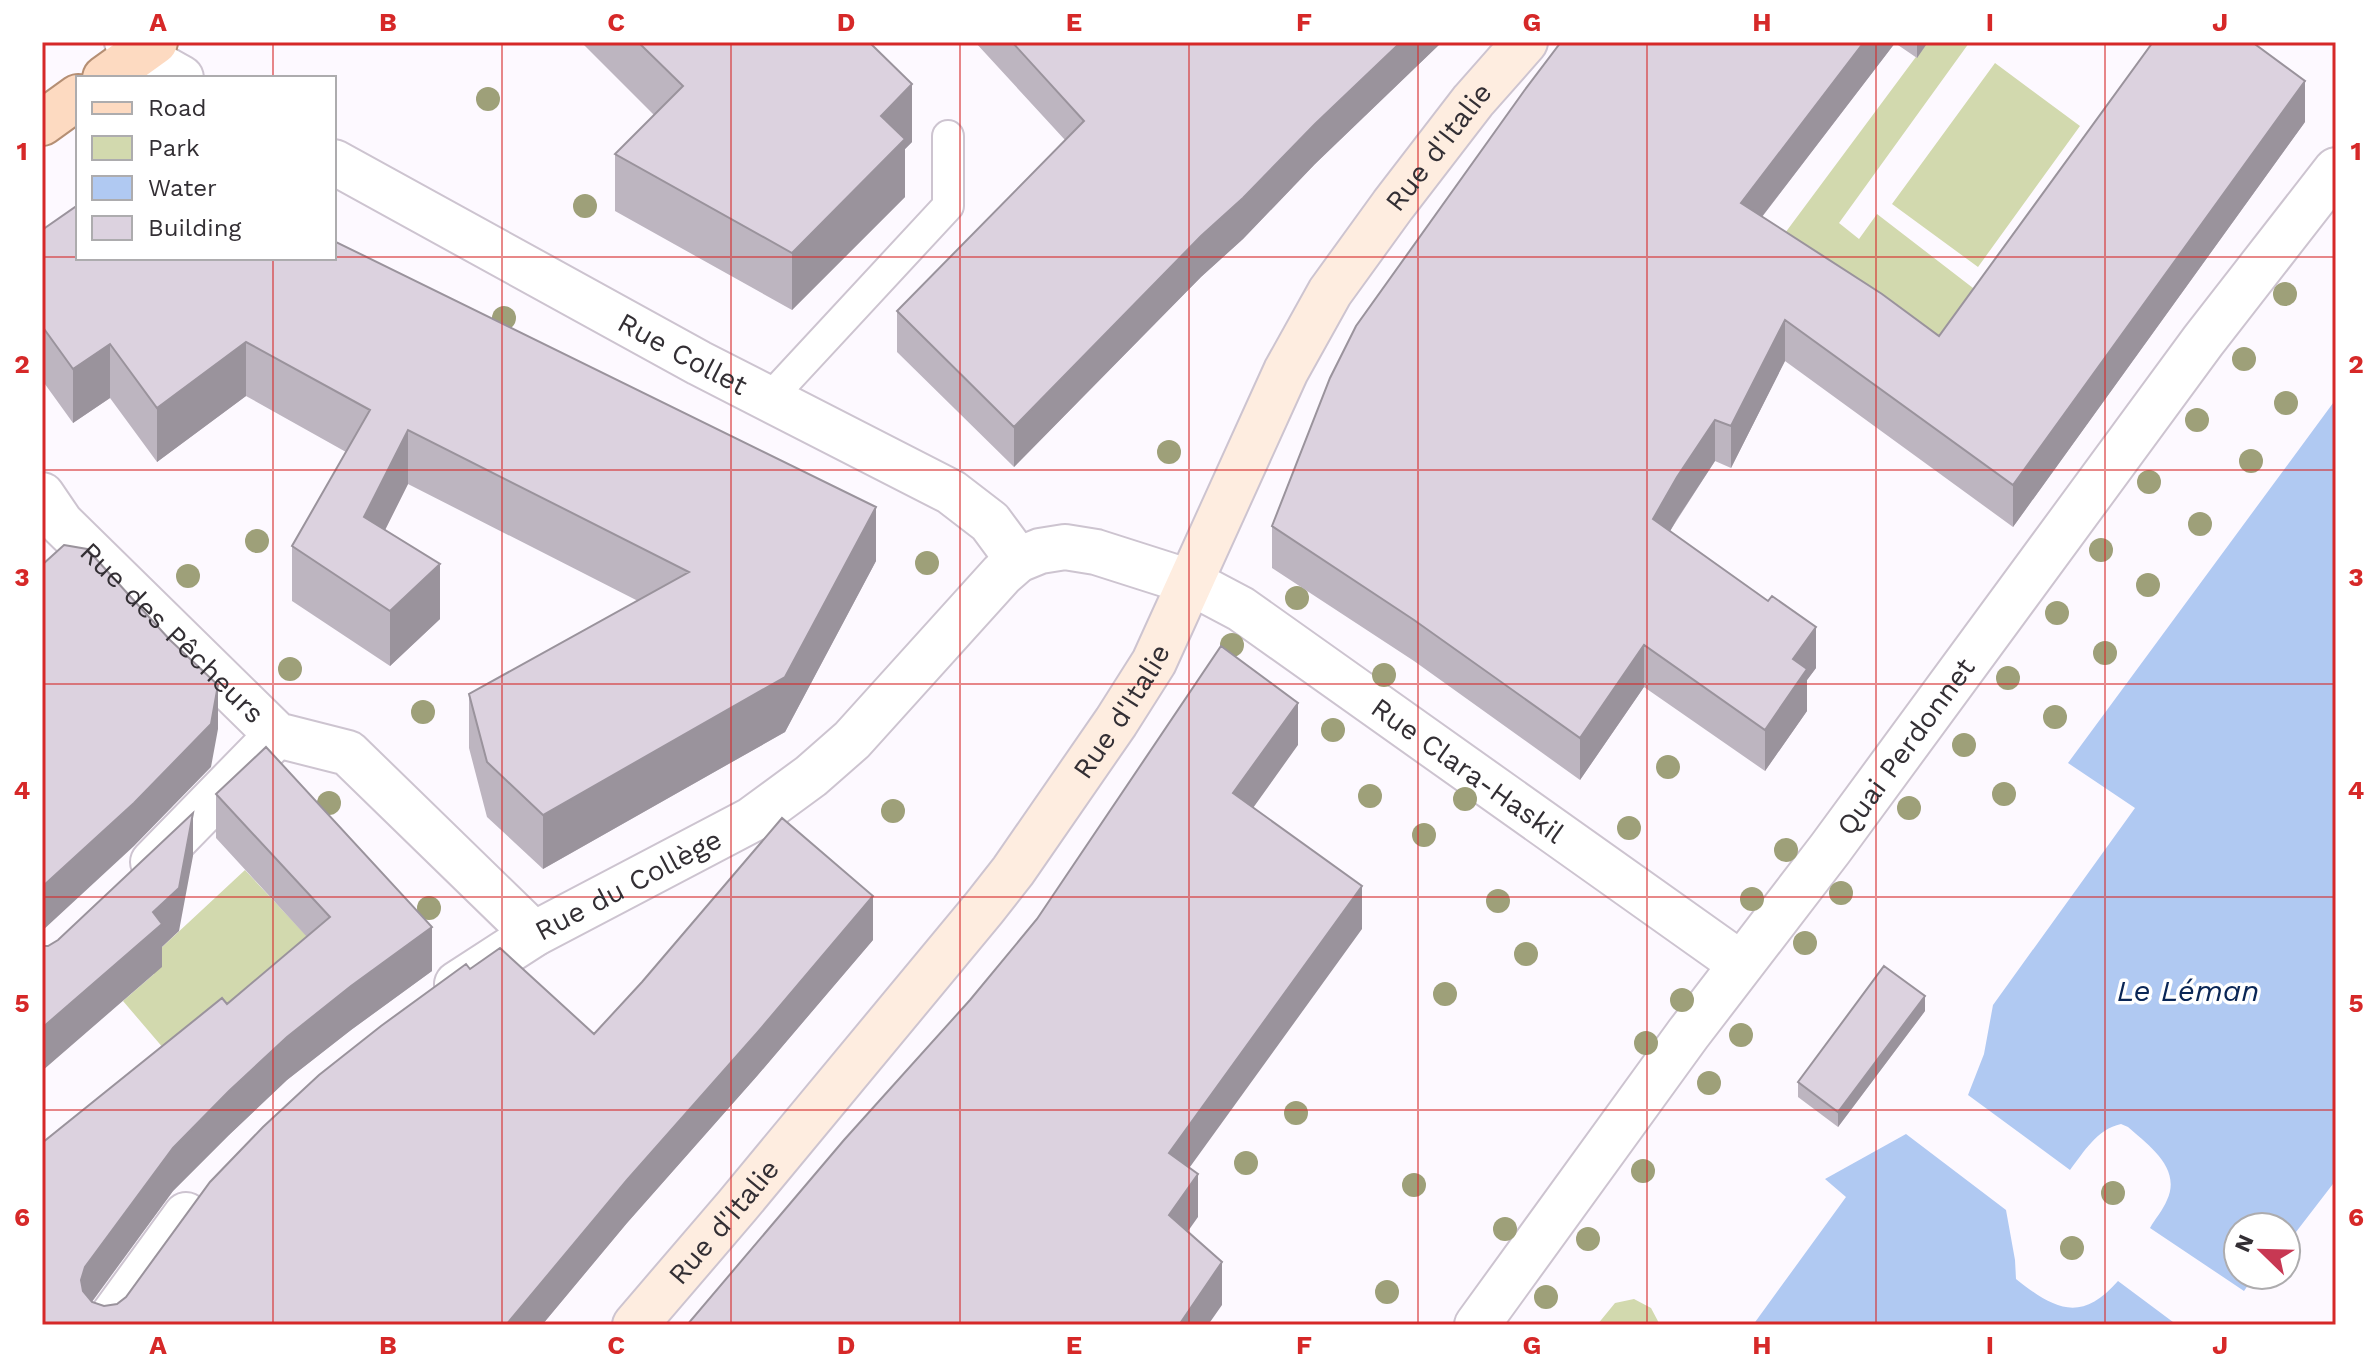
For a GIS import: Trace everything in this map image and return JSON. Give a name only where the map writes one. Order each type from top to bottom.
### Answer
[{"type":"main road","points":[[42,123],[76,98]]},
{"type":"street","name":"Rue d'Italie","points":[[635,1325],[1013,871],[1154,662],[1286,371],[1330,292],[1473,101],[1525,42]]},
{"type":"street","points":[[131,54],[177,76]]},
{"type":"street","name":"Rue Collet","points":[[336,163],[699,363],[951,492],[990,522],[1018,560]]},
{"type":"street","name":"Quai Perdonnet","points":[[1477,1325],[2203,341],[2336,170]]},
{"type":"street","name":"Rue des Pêcheurs","points":[[48,519],[277,735],[348,753],[534,934]]},
{"type":"street","name":"Rue du Collège","points":[[425,1007],[534,934],[751,820],[811,776],[852,740],[1018,560],[1040,551],[1065,547],[1096,552],[1190,582]]},
{"type":"street","name":"Rue Clara-Haskil","points":[[1190,582],[1241,609],[1741,964]]},
{"type":"street","points":[[129,885],[277,735]]},
{"type":"street","points":[[106,1325],[191,1209],[213,1186]]},
{"type":"lane","points":[[769,399],[948,206],[948,136]]},
{"type":"green space","points":[[1927,42],[1969,43],[1839,223],[1859,239],[1877,214],[1986,298],[1948,351],[1765,260]]},
{"type":"green space","points":[[1995,63],[2080,126],[1978,267],[1892,204]]},
{"type":"green space","points":[[245,870],[330,961],[176,1063],[123,1001],[154,974],[145,963]]},
{"type":"green space","points":[[1634,1299],[1651,1308],[1660,1325],[1597,1325],[1615,1303]]},
{"type":"water","name":"Le Léman","points":[[2336,399],[2336,1180],[2302,1224],[2302,1211],[2222,1211],[2222,1276],[2150,1228],[2167,1200],[2170,1178],[2161,1158],[2128,1127],[2121,1124],[2105,1131],[2070,1170],[1968,1095],[1984,1054],[1993,1005],[2135,808],[2068,763]]},
{"type":"water","points":[[1906,1134],[2006,1210],[2016,1279],[2030,1290],[2056,1304],[2080,1307],[2092,1303],[2118,1281],[2177,1325],[1753,1325],[1846,1197],[1825,1179]]},
{"type":"building","points":[[638,42],[869,42],[912,84],[881,116],[905,139],[792,253],[615,154],[683,86]]},
{"type":"building","points":[[1012,42],[1401,42],[1201,236],[1014,427],[897,311],[1084,121]]},
{"type":"building","points":[[1561,42],[1864,42],[1741,203],[1882,294],[1939,336],[2153,42],[2252,42],[2305,81],[2013,485],[1785,320],[1731,426],[1715,420],[1653,519],[1768,601],[1772,596],[1816,627],[1793,659],[1807,669],[1765,730],[1644,645],[1580,738],[1414,620],[1272,526],[1330,378],[1356,326]]},
{"type":"building","points":[[76,206],[76,260],[336,260],[336,242],[876,507],[785,677],[543,815],[487,762],[469,694],[689,572],[408,430],[364,517],[440,564],[390,611],[292,546],[370,410],[246,342],[157,408],[110,344],[73,369],[42,326],[42,230]]},
{"type":"building","points":[[64,545],[87,549],[170,640],[218,685],[211,724],[134,803],[42,887],[42,565]]},
{"type":"building","points":[[1221,646],[1298,703],[1233,793],[1362,886],[1169,1153],[1198,1174],[1169,1215],[1222,1262],[1179,1325],[687,1325],[1037,919]]},
{"type":"building","points":[[266,747],[432,927],[287,1037],[173,1148],[85,1267],[81,1280],[83,1291],[92,1302],[104,1306],[117,1304],[126,1297],[210,1182],[263,1127],[319,1075],[466,964],[470,969],[500,948],[594,1034],[782,818],[873,896],[506,1325],[42,1325],[42,1143],[222,998],[227,1004],[330,917],[216,794]]},
{"type":"building","points":[[193,813],[179,888],[153,912],[162,924],[42,1028],[42,946],[58,940]]},
{"type":"building","points":[[1884,966],[1925,996],[1838,1112],[1798,1082]]}]
